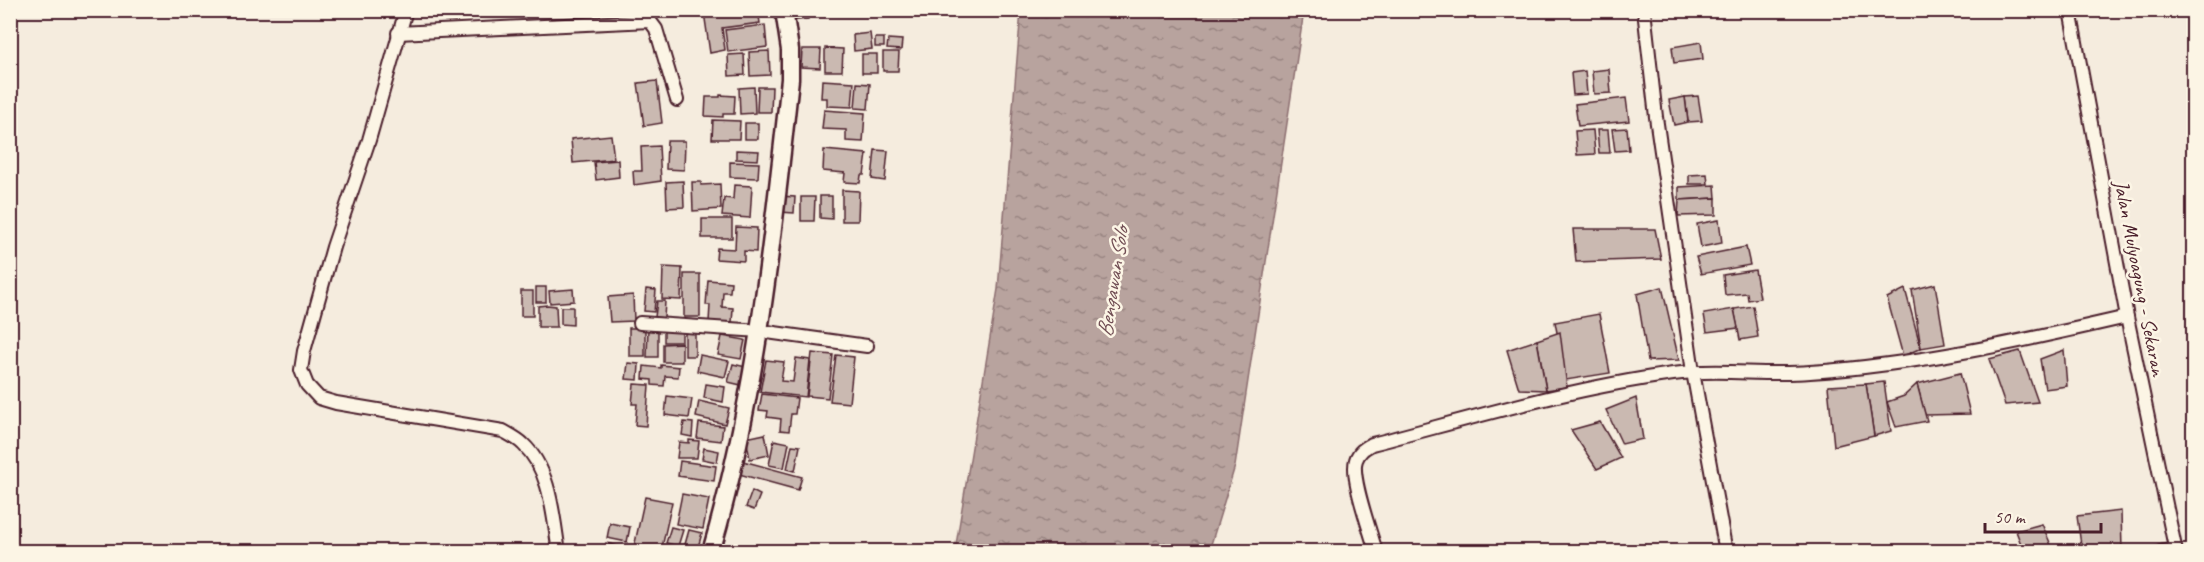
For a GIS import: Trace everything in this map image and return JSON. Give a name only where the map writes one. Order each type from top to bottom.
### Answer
[{"type":"street","points":[[406,10],[369,140],[348,199],[327,270],[304,351],[301,370],[307,385],[320,398],[336,403],[503,431],[522,443],[534,456],[544,479],[551,503],[559,552]]},
{"type":"street","points":[[711,552],[754,370],[760,331],[790,79],[790,50],[784,10]]},
{"type":"street","points":[[1644,10],[1656,117],[1693,372],[1726,552]]},
{"type":"street","name":"Jalan Mulyoagung - Sekaran","points":[[2070,10],[2127,317],[2175,550]]},
{"type":"street","points":[[398,33],[650,21],[656,29],[677,100]]},
{"type":"street","points":[[1376,552],[1356,480],[1355,461],[1362,450],[1372,444],[1588,389],[1648,377],[1693,372],[1807,373],[1869,367],[1973,350],[2127,317]]},
{"type":"street","points":[[640,323],[760,331],[867,346]]},
{"type":"street","points":[[2160,552],[2175,550]]},
{"type":"water","name":"Bengawan Solo","points":[[1021,11],[1304,11],[1235,466],[1209,551],[955,551],[998,289]]},
{"type":"building","points":[[758,10],[760,23],[722,28],[725,50],[710,53],[704,12]]},
{"type":"building","points":[[787,10],[807,10],[808,19],[788,21]]},
{"type":"building","points":[[812,10],[829,10],[829,12],[812,13]]},
{"type":"building","points":[[832,10],[847,10],[847,14],[832,14]]},
{"type":"building","points":[[765,25],[767,47],[728,52],[725,30]]},
{"type":"building","points":[[870,33],[872,49],[854,51],[853,35]]},
{"type":"building","points":[[875,38],[884,38],[884,47],[875,47]]},
{"type":"building","points":[[888,39],[902,40],[901,50],[887,49]]},
{"type":"building","points":[[1701,42],[1703,59],[1674,63],[1672,47]]},
{"type":"building","points":[[825,48],[843,49],[842,71],[825,71]]},
{"type":"building","points":[[802,49],[821,49],[820,68],[801,67]]},
{"type":"building","points":[[769,51],[770,75],[750,76],[749,52]]},
{"type":"building","points":[[883,52],[899,52],[898,71],[883,71]]},
{"type":"building","points":[[744,54],[745,75],[729,76],[728,55]]},
{"type":"building","points":[[862,54],[877,54],[877,73],[862,73]]},
{"type":"building","points":[[1609,69],[1611,93],[1594,94],[1592,71]]},
{"type":"building","points":[[1585,71],[1587,94],[1573,95],[1571,73]]},
{"type":"building","points":[[822,80],[854,82],[852,107],[827,106],[827,98],[821,98]]},
{"type":"building","points":[[657,81],[662,123],[644,126],[638,83]]},
{"type":"building","points":[[857,83],[870,84],[868,109],[855,108]]},
{"type":"building","points":[[754,87],[755,113],[740,114],[739,88]]},
{"type":"building","points":[[758,87],[772,87],[771,112],[757,112]]},
{"type":"building","points":[[720,95],[735,96],[734,114],[723,114],[723,117],[705,116],[706,97],[720,97]]},
{"type":"building","points":[[1698,96],[1702,121],[1688,122],[1685,97]]},
{"type":"building","points":[[1685,97],[1688,122],[1674,125],[1669,100]]},
{"type":"building","points":[[1626,98],[1629,121],[1578,126],[1575,104]]},
{"type":"building","points":[[824,110],[865,113],[863,142],[846,141],[846,130],[822,129]]},
{"type":"building","points":[[713,120],[740,121],[739,139],[712,139]]},
{"type":"building","points":[[745,123],[758,123],[758,139],[745,139]]},
{"type":"building","points":[[1627,128],[1629,150],[1615,151],[1612,129]]},
{"type":"building","points":[[1593,130],[1595,154],[1577,155],[1575,131]]},
{"type":"building","points":[[1597,130],[1608,130],[1610,153],[1599,153]]},
{"type":"building","points":[[611,135],[614,159],[573,163],[571,139]]},
{"type":"building","points":[[667,141],[685,141],[684,170],[666,169]]},
{"type":"building","points":[[659,146],[661,181],[634,185],[633,171],[642,171],[641,147]]},
{"type":"building","points":[[736,150],[759,151],[758,160],[736,159]]},
{"type":"building","points":[[824,150],[867,154],[864,175],[861,175],[860,183],[844,182],[845,173],[823,171]]},
{"type":"building","points":[[875,150],[888,151],[885,181],[872,179]]},
{"type":"building","points":[[618,160],[619,177],[596,180],[594,162]]},
{"type":"building","points":[[730,162],[759,163],[758,178],[730,177]]},
{"type":"building","points":[[1707,174],[1708,184],[1689,184],[1689,175]]},
{"type":"building","points":[[683,181],[684,207],[667,208],[666,182]]},
{"type":"building","points":[[692,182],[701,182],[701,185],[720,184],[721,209],[693,211]]},
{"type":"building","points":[[734,185],[752,186],[750,218],[722,216],[724,198],[733,199]]},
{"type":"building","points":[[1715,185],[1716,198],[1679,200],[1679,187]]},
{"type":"building","points":[[842,190],[859,191],[858,221],[842,221]]},
{"type":"building","points":[[780,196],[795,197],[794,213],[780,212]]},
{"type":"building","points":[[820,196],[832,196],[832,219],[820,218]]},
{"type":"building","points":[[801,197],[815,197],[814,221],[801,221]]},
{"type":"building","points":[[1716,198],[1716,215],[1678,216],[1679,200]]},
{"type":"building","points":[[702,219],[732,219],[732,238],[702,238]]},
{"type":"building","points":[[1719,220],[1722,243],[1701,247],[1697,224]]},
{"type":"building","points":[[736,227],[757,228],[756,252],[744,251],[744,261],[716,259],[717,248],[735,249]]},
{"type":"building","points":[[1573,229],[1655,229],[1661,259],[1576,262]]},
{"type":"building","points":[[1746,247],[1750,265],[1701,274],[1696,257]]},
{"type":"building","points":[[663,267],[682,268],[681,300],[662,299]]},
{"type":"building","points":[[1755,270],[1760,298],[1748,300],[1747,293],[1725,295],[1723,275]]},
{"type":"building","points":[[684,274],[700,274],[700,317],[684,317]]},
{"type":"building","points":[[708,280],[731,282],[730,292],[723,292],[722,307],[733,308],[732,323],[709,322],[710,305],[706,305]]},
{"type":"building","points":[[1935,284],[1945,344],[1921,348],[1912,290]]},
{"type":"building","points":[[536,287],[546,287],[546,302],[536,302]]},
{"type":"building","points":[[1662,287],[1679,360],[1648,361],[1637,294]]},
{"type":"building","points":[[573,289],[574,301],[550,303],[549,291]]},
{"type":"building","points":[[646,289],[656,290],[654,312],[644,311]]},
{"type":"building","points":[[1905,289],[1921,348],[1903,356],[1887,298]]},
{"type":"building","points":[[521,291],[533,291],[533,316],[521,316]]},
{"type":"building","points":[[633,295],[634,321],[610,322],[608,297]]},
{"type":"building","points":[[657,301],[665,301],[664,318],[655,317]]},
{"type":"building","points":[[538,306],[556,306],[557,327],[538,327]]},
{"type":"building","points":[[1753,306],[1758,337],[1740,340],[1734,309]]},
{"type":"building","points":[[561,307],[573,307],[573,325],[561,324]]},
{"type":"building","points":[[1734,309],[1738,328],[1707,332],[1704,314]]},
{"type":"building","points":[[1599,314],[1610,373],[1566,380],[1555,322]]},
{"type":"building","points":[[648,327],[658,327],[658,357],[647,357]]},
{"type":"building","points":[[629,328],[645,328],[645,356],[629,356]]},
{"type":"building","points":[[664,329],[682,329],[682,342],[664,342]]},
{"type":"building","points":[[685,329],[695,329],[695,356],[685,356]]},
{"type":"building","points":[[1560,332],[1567,387],[1546,390],[1537,340]]},
{"type":"building","points":[[722,336],[745,340],[741,359],[718,355]]},
{"type":"building","points":[[1537,340],[1546,390],[1519,389],[1507,350]]},
{"type":"building","points":[[682,343],[682,362],[663,362],[663,344]]},
{"type":"building","points":[[2064,350],[2067,386],[2045,389],[2040,359]]},
{"type":"building","points":[[2020,351],[2038,402],[2005,405],[1989,359]]},
{"type":"building","points":[[812,353],[833,355],[828,398],[807,396]]},
{"type":"building","points":[[700,355],[729,361],[725,377],[697,371]]},
{"type":"building","points":[[836,355],[854,357],[849,403],[830,401]]},
{"type":"building","points":[[796,358],[810,360],[806,397],[760,392],[766,360],[784,362],[781,381],[793,382]]},
{"type":"building","points":[[628,363],[639,364],[638,380],[626,379]]},
{"type":"building","points":[[733,364],[746,367],[741,385],[728,382]]},
{"type":"building","points":[[661,365],[679,367],[678,377],[665,376],[664,386],[652,385],[652,380],[643,379],[644,366],[661,368]]},
{"type":"building","points":[[1960,373],[1970,414],[1925,415],[1917,384]]},
{"type":"building","points":[[1884,382],[1891,431],[1874,436],[1866,384]]},
{"type":"building","points":[[634,384],[649,385],[646,426],[635,425],[637,404],[632,404]]},
{"type":"building","points":[[706,384],[725,387],[723,402],[704,398]]},
{"type":"building","points":[[1866,384],[1874,436],[1834,446],[1828,386]]},
{"type":"building","points":[[1917,384],[1927,421],[1896,427],[1887,402],[1904,396]]},
{"type":"building","points":[[762,394],[797,398],[795,414],[791,414],[789,431],[780,430],[781,419],[767,417],[768,411],[759,410]]},
{"type":"building","points":[[667,396],[692,399],[689,418],[665,415]]},
{"type":"building","points":[[1636,398],[1643,439],[1622,444],[1606,410]]},
{"type":"building","points":[[699,401],[729,408],[725,424],[696,417]]},
{"type":"building","points":[[684,422],[693,423],[692,437],[682,435]]},
{"type":"building","points":[[1600,422],[1621,458],[1597,469],[1571,430]]},
{"type":"building","points":[[699,423],[723,426],[721,441],[697,438]]},
{"type":"building","points":[[765,434],[769,455],[750,459],[746,438]]},
{"type":"building","points":[[689,440],[699,441],[697,458],[677,458],[679,442],[689,443]]},
{"type":"building","points":[[774,440],[789,443],[784,468],[769,465]]},
{"type":"building","points":[[792,445],[800,446],[795,471],[787,469]]},
{"type":"building","points":[[704,448],[719,451],[717,462],[702,459]]},
{"type":"building","points":[[680,461],[716,466],[714,481],[678,476]]},
{"type":"building","points":[[743,461],[802,477],[798,490],[739,474]]},
{"type":"building","points":[[752,491],[760,495],[754,510],[746,507]]},
{"type":"building","points":[[682,494],[709,499],[703,529],[676,524]]},
{"type":"building","points":[[645,497],[672,502],[661,552],[633,552]]},
{"type":"building","points":[[2121,511],[2122,551],[2082,552],[2077,516]]},
{"type":"building","points":[[610,523],[630,527],[627,542],[607,538]]},
{"type":"building","points":[[2042,524],[2054,552],[2024,552],[2016,531]]},
{"type":"building","points":[[671,527],[683,530],[678,546],[666,543]]},
{"type":"building","points":[[689,530],[702,533],[697,551],[684,548]]},
{"type":"building","points":[[606,543],[626,548],[625,552],[604,552]]},
{"type":"building","points":[[666,548],[685,552],[665,552]]}]
